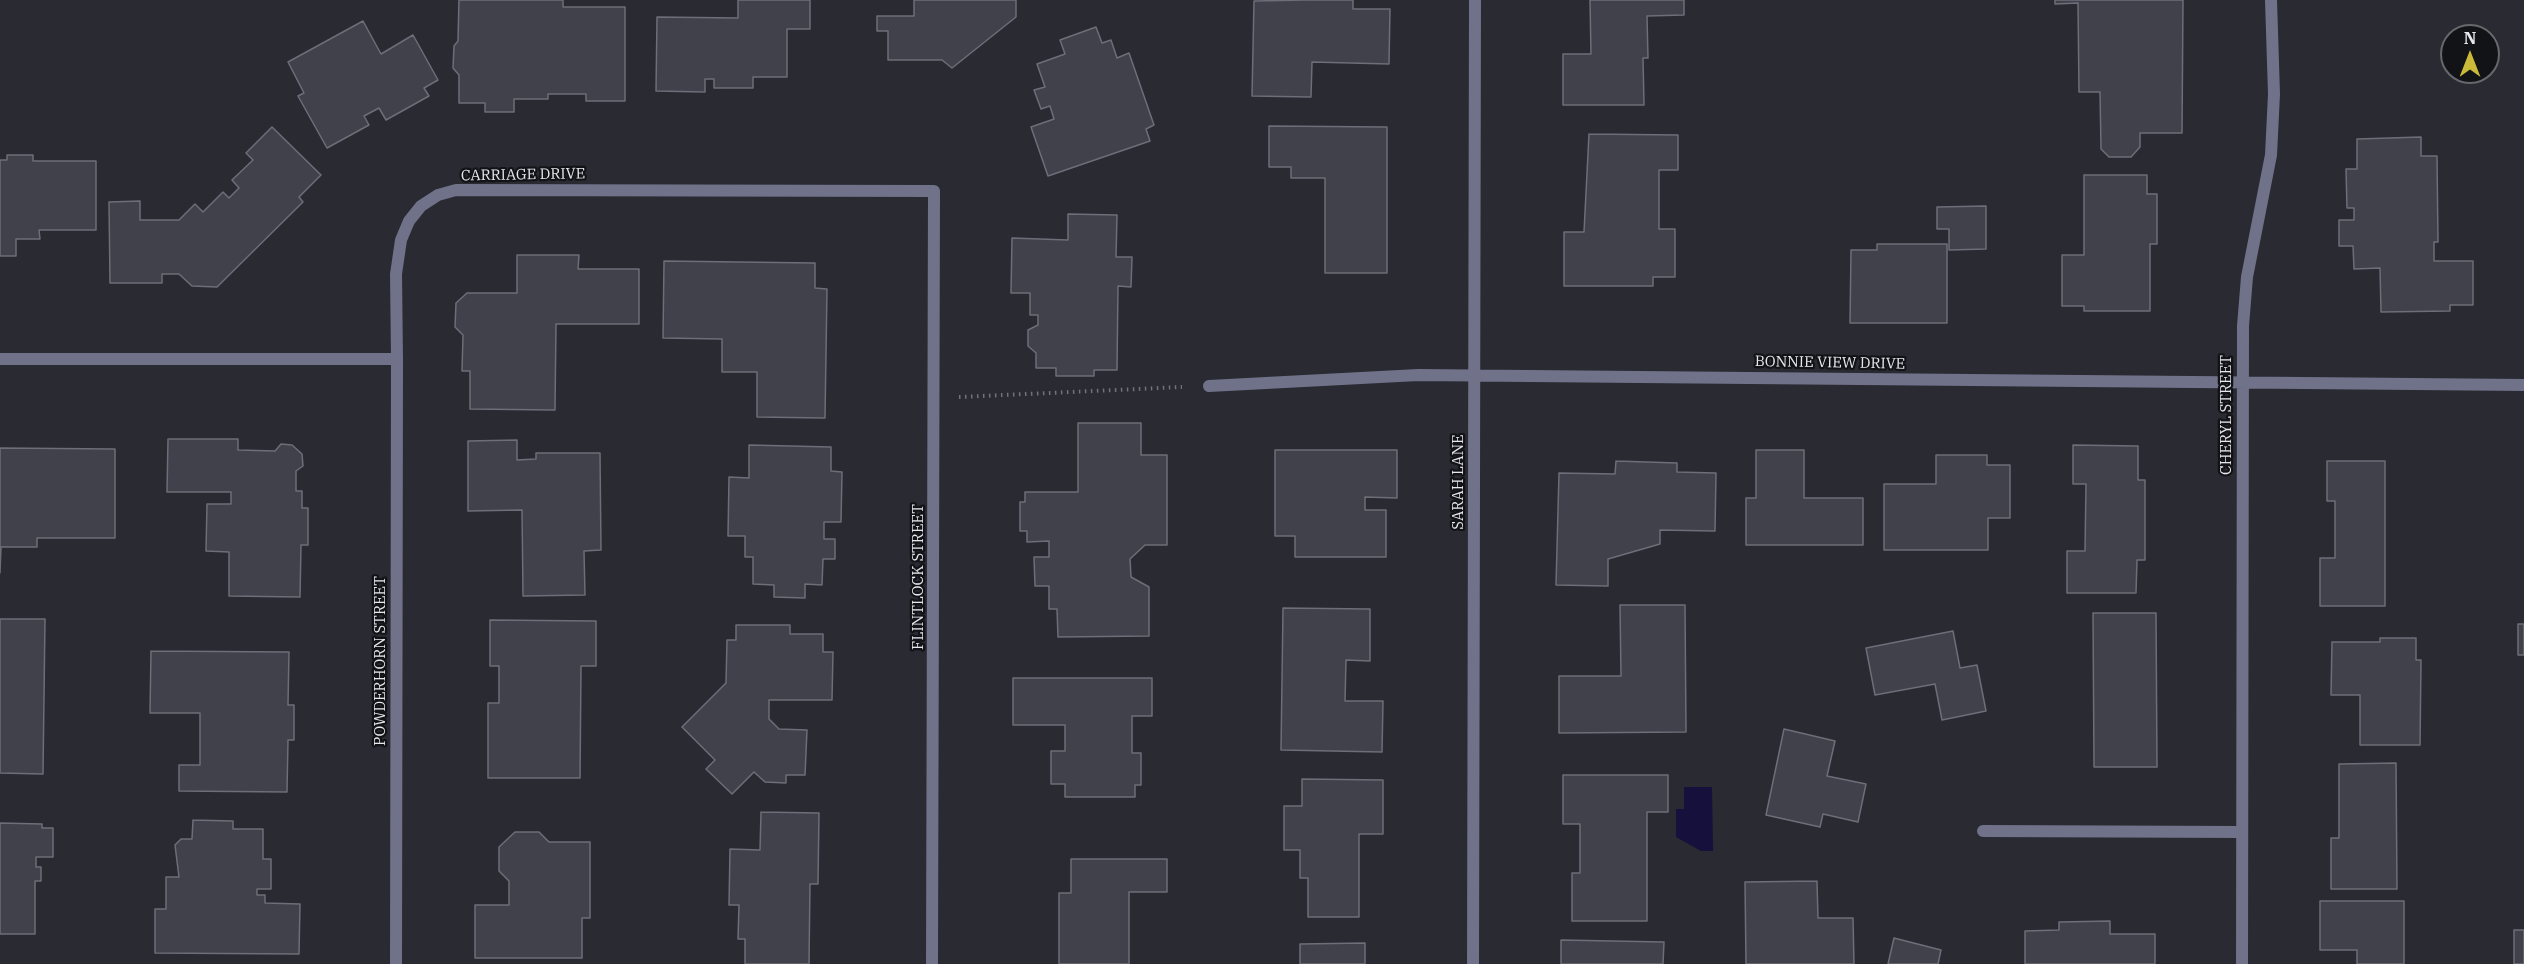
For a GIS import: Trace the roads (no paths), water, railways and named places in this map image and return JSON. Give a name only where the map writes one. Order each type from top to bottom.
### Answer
[{"type":"street","name":"SARAH LANE","points":[[1473,964],[1475,0]]},
{"type":"street","name":"CHERYL STREET","points":[[2242,964],[2241,382],[2247,277],[2265,194],[2273,124],[2271,0]]},
{"type":"street","name":"CARRIAGE DRIVE","points":[[397,359],[396,274],[401,240],[409,221],[421,206],[438,195],[472,188],[934,191]]},
{"type":"street","name":"FLINTLOCK STREET","points":[[933,964],[934,191]]},
{"type":"street","points":[[0,359],[397,359]]},
{"type":"street","name":"POWDERHORN STREET","points":[[396,964],[397,359]]},
{"type":"street","name":"BONNIE VIEW DRIVE","points":[[1209,386],[1418,375],[2524,385]]},
{"type":"street","points":[[1983,831],[2242,832]]}]
